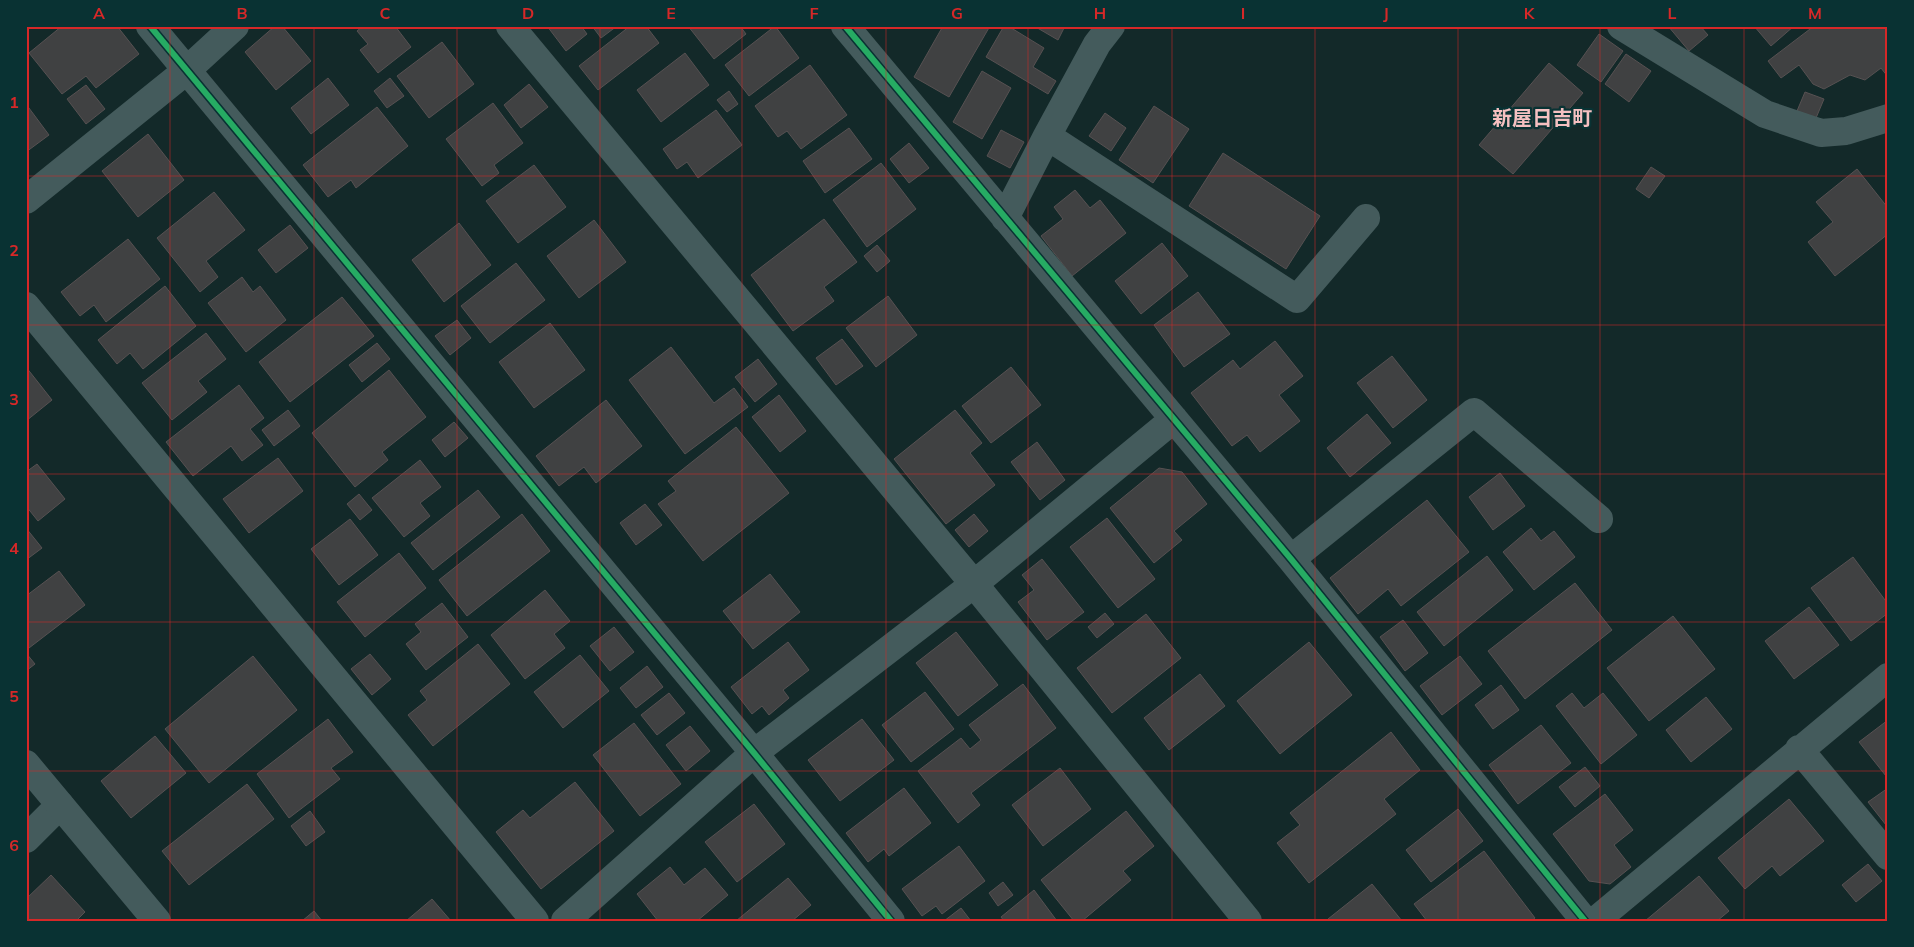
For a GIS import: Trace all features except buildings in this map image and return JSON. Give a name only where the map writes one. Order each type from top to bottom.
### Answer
[{"type":"street","points":[[150,26],[754,753],[891,921]]},
{"type":"street","points":[[26,200],[186,71],[235,26]]},
{"type":"street","points":[[510,26],[974,584],[1248,921]]},
{"type":"street","points":[[845,26],[1291,559],[1585,921]]},
{"type":"street","points":[[1005,218],[1097,44],[1111,26]]},
{"type":"street","points":[[1621,26],[1765,114],[1820,133],[1846,130],[1888,118]]},
{"type":"street","points":[[1047,136],[1297,299],[1366,218]]},
{"type":"street","points":[[26,306],[535,921]]},
{"type":"street","points":[[1291,559],[1474,412],[1599,519]]},
{"type":"street","points":[[565,921],[754,753],[974,584],[1174,419]]},
{"type":"street","points":[[1595,921],[1799,749],[1888,677]]},
{"type":"street","points":[[1799,749],[1888,856]]},
{"type":"street","points":[[26,764],[157,921]]},
{"type":"street","points":[[26,839],[60,805]]},
{"type":"cycle path","points":[[150,26],[754,753],[891,921]]},
{"type":"cycle path","points":[[845,26],[1291,559],[1585,921]]},
{"type":"district","name":"新屋日吉町","points":[[1542,117]]}]
